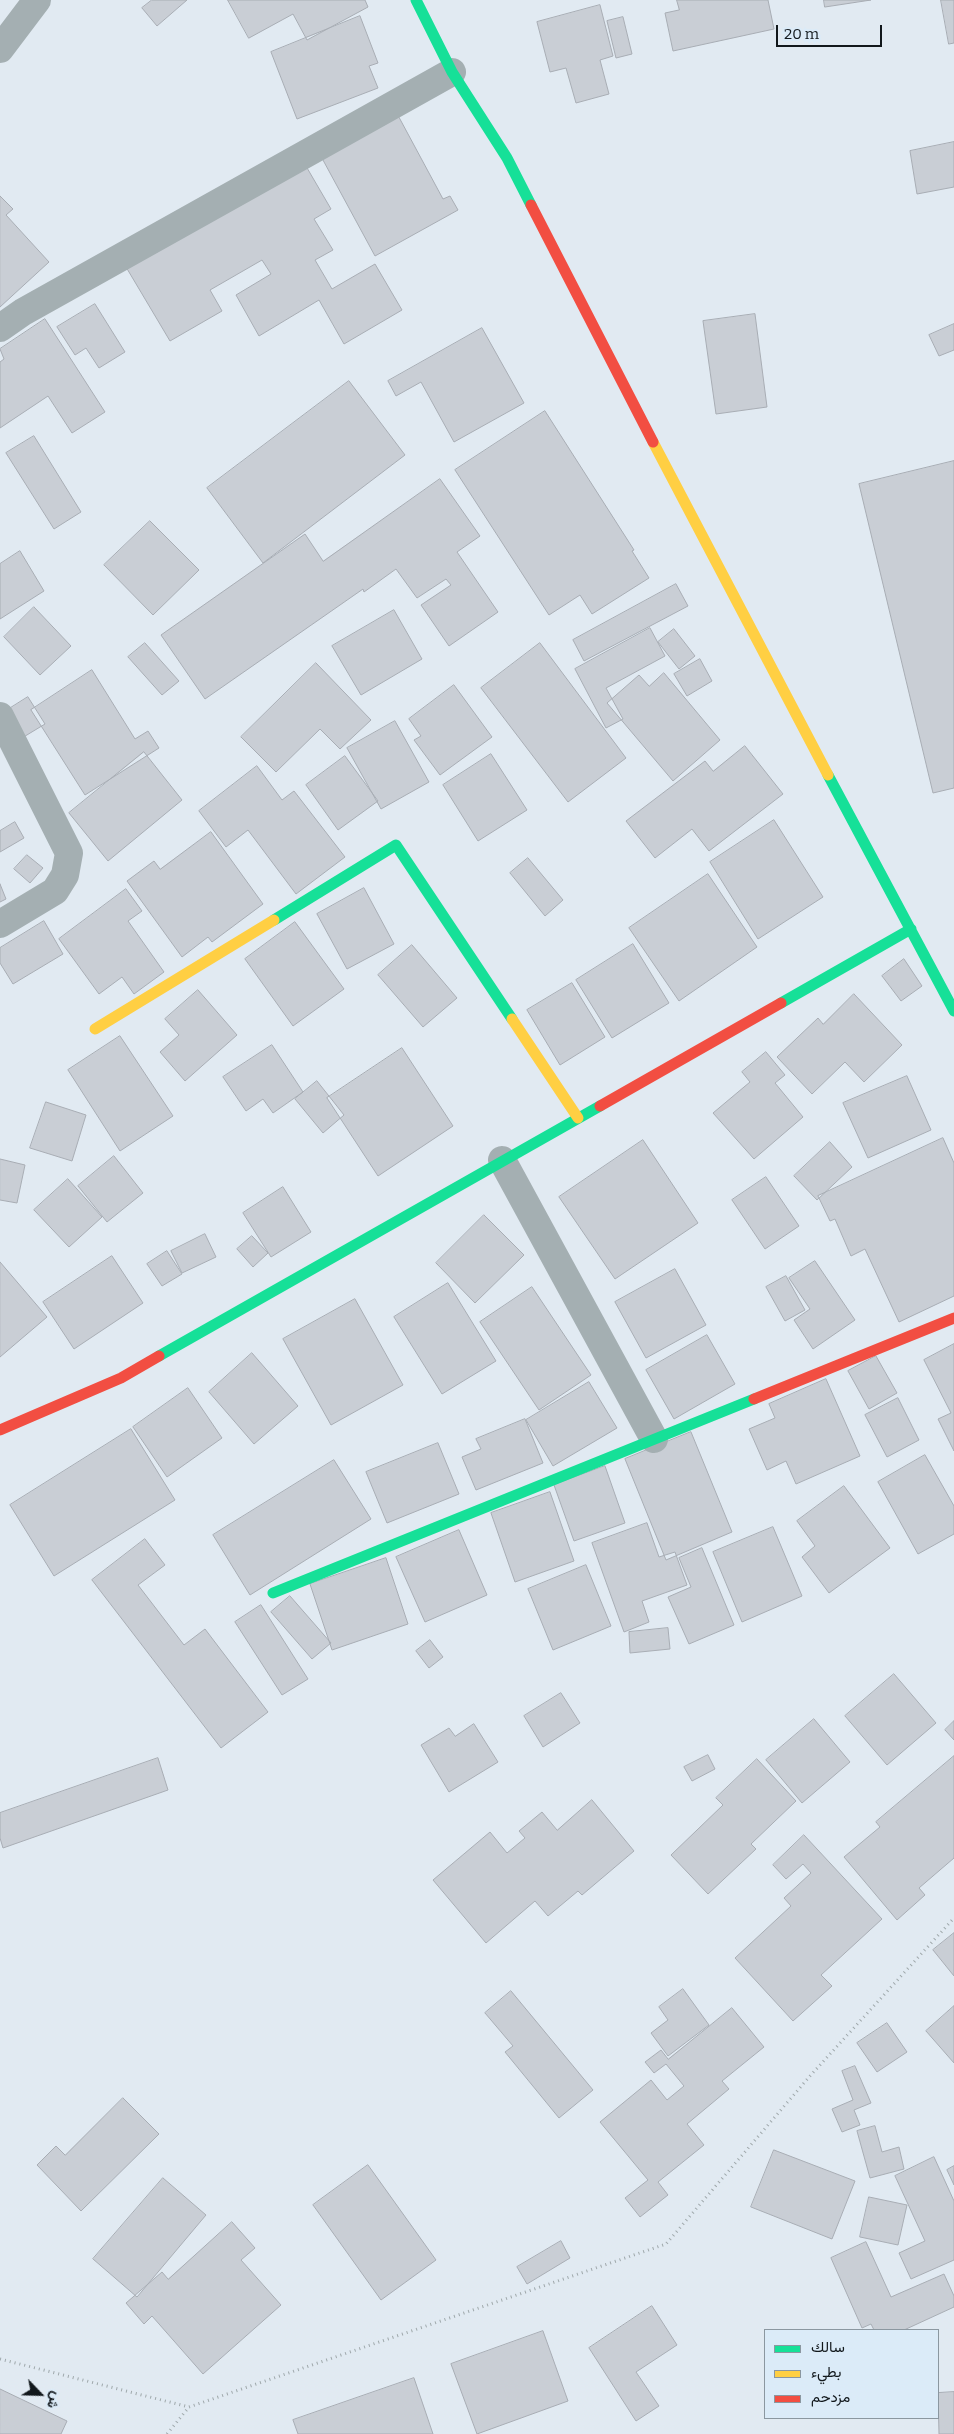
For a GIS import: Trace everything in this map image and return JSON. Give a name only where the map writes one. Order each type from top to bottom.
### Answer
[{"type":"street","points":[[0,50],[37,0]]},
{"type":"street","points":[[416,0],[452,72],[507,158],[705,543],[954,1011]]},
{"type":"street","points":[[0,328],[31,307],[452,72]]},
{"type":"street","points":[[0,716],[69,853],[65,875],[55,891],[0,924]]},
{"type":"street","points":[[95,1029],[396,845],[578,1118]]},
{"type":"street","points":[[0,1430],[121,1378],[910,929]]},
{"type":"street","points":[[502,1160],[654,1439]]},
{"type":"street","points":[[273,1593],[954,1318]]},
{"type":"path","points":[[167,2434],[189,2407],[666,2244],[810,2076],[954,1918]]},
{"type":"path","points":[[0,2359],[189,2407]]},
{"type":"building","points":[[152,0],[187,0],[157,26],[142,8]]},
{"type":"building","points":[[228,0],[365,0],[368,7],[307,40],[293,14],[249,38]]},
{"type":"building","points":[[677,0],[768,0],[774,29],[673,51],[665,13],[679,10]]},
{"type":"building","points":[[824,0],[871,0],[825,7]]},
{"type":"building","points":[[941,0],[954,0],[954,43],[949,44]]},
{"type":"building","points":[[600,5],[613,56],[600,60],[609,94],[576,103],[566,68],[550,72],[537,22]]},
{"type":"building","points":[[360,16],[378,63],[369,66],[378,88],[297,119],[271,52]]},
{"type":"building","points":[[623,17],[632,54],[616,58],[607,21]]},
{"type":"building","points":[[394,108],[443,199],[450,196],[458,210],[375,256],[317,149]]},
{"type":"building","points":[[954,142],[954,187],[917,194],[910,151]]},
{"type":"building","points":[[303,161],[331,209],[314,219],[333,250],[315,260],[332,289],[375,264],[402,310],[344,344],[319,300],[259,336],[236,295],[271,274],[262,260],[210,290],[222,311],[170,341],[126,267]]},
{"type":"building","points":[[0,196],[13,209],[6,215],[49,262],[0,307]]},
{"type":"building","points":[[95,304],[125,352],[99,368],[86,348],[75,355],[57,327]]},
{"type":"building","points":[[755,314],[767,407],[716,414],[703,321]]},
{"type":"building","points":[[45,319],[105,412],[72,433],[48,396],[0,428],[0,362],[4,359],[0,349]]},
{"type":"building","points":[[954,324],[954,350],[939,356],[929,335]]},
{"type":"building","points":[[482,328],[524,403],[454,442],[421,382],[396,396],[388,381]]},
{"type":"building","points":[[349,381],[405,455],[263,563],[207,488]]},
{"type":"building","points":[[545,411],[634,550],[632,551],[649,578],[592,614],[580,595],[549,615],[455,470]]},
{"type":"building","points":[[34,436],[81,512],[54,529],[6,453]]},
{"type":"building","points":[[954,461],[954,788],[933,793],[859,484]]},
{"type":"building","points":[[440,479],[480,536],[457,552],[498,612],[449,646],[421,605],[451,585],[446,579],[417,598],[396,569],[364,592],[363,589],[205,699],[161,635],[305,534],[323,561]]},
{"type":"building","points":[[150,521],[199,570],[153,615],[104,565]]},
{"type":"building","points":[[20,551],[44,591],[0,619],[0,564]]},
{"type":"building","points":[[676,584],[688,606],[584,661],[573,640]]},
{"type":"building","points":[[34,607],[71,646],[40,675],[4,637]]},
{"type":"building","points":[[394,610],[422,659],[361,695],[332,646]]},
{"type":"building","points":[[650,628],[665,656],[606,688],[623,719],[606,728],[575,669]]},
{"type":"building","points":[[674,629],[695,656],[679,669],[658,642]]},
{"type":"building","points":[[145,643],[179,681],[162,695],[128,657]]},
{"type":"building","points":[[540,643],[626,758],[568,802],[481,688]]},
{"type":"building","points":[[700,659],[712,681],[687,696],[674,674]]},
{"type":"building","points":[[316,663],[371,720],[340,749],[320,729],[276,772],[241,737]]},
{"type":"building","points":[[92,670],[135,739],[148,731],[159,748],[85,795],[31,710]]},
{"type":"building","points":[[664,673],[720,740],[673,781],[607,703],[639,675],[649,686]]},
{"type":"building","points":[[454,685],[492,737],[440,775],[414,740],[421,736],[409,719]]},
{"type":"building","points":[[28,697],[45,724],[17,741],[1,714]]},
{"type":"building","points":[[395,721],[429,782],[381,809],[347,748]]},
{"type":"building","points":[[745,746],[783,794],[709,851],[692,829],[655,858],[626,821],[705,761],[713,771]]},
{"type":"building","points":[[144,752],[182,800],[108,861],[69,813]]},
{"type":"building","points":[[491,754],[527,810],[478,841],[443,785]]},
{"type":"building","points":[[345,756],[378,801],[338,830],[306,785]]},
{"type":"building","points":[[257,766],[282,800],[294,791],[345,857],[296,894],[248,830],[226,847],[199,811]]},
{"type":"building","points":[[774,820],[823,897],[758,939],[710,862]]},
{"type":"building","points":[[15,822],[24,838],[0,852],[0,831]]},
{"type":"building","points":[[211,832],[263,904],[212,942],[208,937],[182,957],[127,881],[154,861],[160,869]]},
{"type":"building","points":[[27,855],[43,868],[30,883],[14,869]]},
{"type":"building","points":[[528,858],[563,900],[545,916],[510,873]]},
{"type":"building","points":[[708,874],[757,947],[679,1001],[629,928]]},
{"type":"building","points":[[0,884],[6,899],[0,902]]},
{"type":"building","points":[[364,888],[394,944],[347,969],[317,914]]},
{"type":"building","points":[[126,889],[142,911],[128,921],[164,972],[134,994],[122,977],[99,994],[59,939]]},
{"type":"building","points":[[44,921],[63,954],[13,984],[0,963],[0,948]]},
{"type":"building","points":[[295,922],[344,989],[293,1026],[245,959]]},
{"type":"building","points":[[633,944],[669,1003],[612,1038],[576,980]]},
{"type":"building","points":[[412,945],[457,998],[423,1027],[378,975]]},
{"type":"building","points":[[904,959],[922,986],[901,1001],[882,976]]},
{"type":"building","points":[[572,983],[605,1037],[560,1065],[527,1010]]},
{"type":"building","points":[[198,990],[237,1035],[185,1081],[160,1052],[179,1035],[165,1019]]},
{"type":"building","points":[[854,994],[902,1045],[864,1082],[845,1062],[812,1094],[777,1057],[818,1018],[823,1024]]},
{"type":"building","points":[[120,1036],[173,1116],[120,1151],[68,1070]]},
{"type":"building","points":[[272,1045],[303,1092],[273,1113],[263,1099],[246,1111],[223,1077]]},
{"type":"building","points":[[402,1048],[453,1126],[378,1176],[327,1098]]},
{"type":"building","points":[[766,1052],[785,1075],[775,1083],[803,1117],[754,1159],[713,1113],[750,1082],[742,1072]]},
{"type":"building","points":[[907,1076],[931,1130],[868,1158],[843,1103]]},
{"type":"building","points":[[317,1081],[344,1115],[323,1133],[295,1099]]},
{"type":"building","points":[[46,1102],[86,1115],[72,1161],[30,1148]]},
{"type":"building","points":[[943,1138],[954,1163],[954,1296],[899,1322],[865,1249],[851,1256],[835,1219],[830,1221],[818,1196]]},
{"type":"building","points":[[643,1140],[698,1223],[615,1279],[559,1197]]},
{"type":"building","points":[[830,1142],[852,1167],[817,1200],[794,1176]]},
{"type":"building","points":[[114,1156],[143,1193],[107,1222],[78,1186]]},
{"type":"building","points":[[0,1159],[25,1165],[17,1203],[0,1200]]},
{"type":"building","points":[[766,1177],[799,1226],[765,1249],[732,1200]]},
{"type":"building","points":[[68,1179],[102,1217],[69,1247],[34,1210]]},
{"type":"building","points":[[283,1187],[311,1232],[271,1257],[243,1213]]},
{"type":"building","points":[[484,1215],[524,1255],[475,1303],[436,1263]]},
{"type":"building","points":[[205,1234],[216,1257],[182,1273],[171,1251]]},
{"type":"building","points":[[252,1236],[268,1253],[253,1267],[237,1249]]},
{"type":"building","points":[[167,1251],[182,1274],[162,1286],[147,1264]]},
{"type":"building","points":[[112,1256],[143,1303],[74,1349],[43,1302]]},
{"type":"building","points":[[815,1261],[855,1320],[813,1349],[794,1320],[810,1309],[789,1278]]},
{"type":"building","points":[[0,1262],[47,1317],[0,1357]]},
{"type":"building","points":[[675,1269],[706,1325],[646,1358],[615,1302]]},
{"type":"building","points":[[786,1276],[805,1310],[785,1321],[766,1287]]},
{"type":"building","points":[[448,1283],[496,1361],[442,1394],[394,1317]]},
{"type":"building","points":[[532,1287],[591,1375],[539,1410],[480,1322]]},
{"type":"building","points":[[355,1299],[403,1385],[331,1425],[283,1339]]},
{"type":"building","points":[[707,1335],[735,1384],[674,1419],[646,1370]]},
{"type":"building","points":[[954,1344],[954,1451],[938,1419],[951,1413],[924,1360]]},
{"type":"building","points":[[252,1353],[298,1406],[254,1444],[209,1392]]},
{"type":"building","points":[[876,1356],[897,1393],[869,1409],[848,1371]]},
{"type":"building","points":[[826,1379],[860,1456],[796,1484],[786,1461],[767,1470],[749,1429],[775,1418],[769,1404]]},
{"type":"building","points":[[589,1382],[617,1428],[553,1466],[526,1420]]},
{"type":"building","points":[[188,1388],[222,1438],[167,1477],[133,1427]]},
{"type":"building","points":[[898,1398],[919,1440],[887,1457],[865,1415]]},
{"type":"building","points":[[525,1419],[543,1463],[476,1490],[462,1457],[481,1449],[476,1439]]},
{"type":"building","points":[[131,1429],[175,1500],[54,1576],[10,1505]]},
{"type":"building","points":[[691,1432],[732,1532],[666,1560],[625,1459]]},
{"type":"building","points":[[438,1443],[459,1494],[387,1523],[366,1472]]},
{"type":"building","points":[[925,1455],[954,1506],[954,1534],[918,1554],[878,1482]]},
{"type":"building","points":[[334,1460],[371,1519],[250,1595],[213,1535]]},
{"type":"building","points":[[605,1466],[625,1523],[574,1541],[554,1485]]},
{"type":"building","points":[[844,1486],[890,1548],[829,1593],[802,1557],[815,1546],[797,1521]]},
{"type":"building","points":[[550,1492],[574,1561],[515,1582],[491,1513]]},
{"type":"building","points":[[647,1523],[659,1557],[675,1552],[687,1585],[642,1601],[649,1622],[624,1632],[592,1543]]},
{"type":"building","points":[[773,1527],[802,1596],[742,1622],[713,1552]]},
{"type":"building","points":[[459,1530],[487,1595],[425,1622],[396,1557]]},
{"type":"building","points":[[145,1539],[165,1565],[138,1585],[184,1645],[205,1629],[268,1712],[221,1748],[92,1580]]},
{"type":"building","points":[[702,1548],[734,1625],[689,1644],[668,1597],[691,1587],[679,1558]]},
{"type":"building","points":[[386,1558],[408,1624],[332,1650],[310,1584]]},
{"type":"building","points":[[586,1565],[611,1626],[553,1650],[528,1589]]},
{"type":"building","points":[[290,1596],[331,1643],[312,1659],[271,1612]]},
{"type":"building","points":[[261,1605],[308,1679],[282,1695],[235,1622]]},
{"type":"building","points":[[668,1628],[670,1649],[630,1653],[629,1632]]},
{"type":"building","points":[[430,1640],[443,1657],[429,1668],[416,1651]]},
{"type":"building","points":[[894,1674],[936,1723],[887,1765],[845,1716]]},
{"type":"building","points":[[561,1693],[580,1723],[543,1747],[524,1716]]},
{"type":"building","points":[[814,1719],[850,1762],[802,1803],[766,1760]]},
{"type":"building","points":[[954,1721],[954,1740],[945,1730]]},
{"type":"building","points":[[474,1724],[498,1762],[449,1792],[421,1745],[449,1728],[455,1736]]},
{"type":"building","points":[[708,1755],[715,1769],[692,1781],[684,1767]]},
{"type":"building","points":[[954,1756],[954,1858],[919,1888],[925,1895],[897,1920],[844,1857],[880,1827],[876,1822]]},
{"type":"building","points":[[158,1758],[168,1790],[3,1848],[0,1838],[0,1813]]},
{"type":"building","points":[[757,1759],[796,1801],[751,1844],[756,1849],[708,1894],[671,1855],[723,1805],[716,1798]]},
{"type":"building","points":[[592,1800],[634,1851],[582,1895],[578,1891],[548,1916],[535,1901],[486,1943],[433,1880],[490,1832],[507,1853],[525,1838],[519,1831],[542,1812],[557,1830]]},
{"type":"building","points":[[804,1835],[882,1919],[821,1975],[832,1986],[793,2021],[735,1958],[791,1906],[784,1898],[811,1873],[803,1864],[786,1879],[773,1865]]},
{"type":"building","points":[[954,1933],[954,1976],[933,1950]]},
{"type":"building","points":[[683,1989],[709,2025],[668,2056],[651,2033],[668,2020],[659,2007]]},
{"type":"building","points":[[511,1991],[593,2090],[559,2118],[505,2052],[513,2046],[485,2013]]},
{"type":"building","points":[[954,2006],[954,2063],[926,2031]]},
{"type":"building","points":[[732,2008],[764,2047],[722,2081],[729,2089],[687,2124],[704,2145],[658,2182],[668,2195],[640,2217],[625,2198],[648,2180],[600,2122],[651,2080],[667,2100],[684,2086],[666,2064],[654,2073],[645,2062],[661,2050],[668,2059]]},
{"type":"building","points":[[887,2023],[907,2052],[877,2072],[857,2043]]},
{"type":"building","points":[[855,2066],[871,2103],[854,2110],[860,2125],[842,2132],[832,2109],[853,2100],[842,2071]]},
{"type":"building","points":[[123,2098],[159,2134],[81,2211],[37,2165],[56,2146],[65,2155]]},
{"type":"building","points":[[875,2126],[882,2152],[899,2147],[904,2169],[870,2178],[857,2131]]},
{"type":"building","points":[[774,2150],[855,2181],[832,2239],[751,2207]]},
{"type":"building","points":[[934,2157],[954,2201],[954,2260],[911,2279],[899,2253],[925,2241],[895,2176]]},
{"type":"building","points":[[368,2165],[436,2260],[381,2300],[313,2205]]},
{"type":"building","points":[[954,2166],[954,2185],[947,2170]]},
{"type":"building","points":[[163,2178],[206,2215],[137,2297],[93,2259]]},
{"type":"building","points":[[869,2197],[907,2205],[898,2245],[860,2237]]},
{"type":"building","points":[[232,2222],[255,2248],[241,2260],[281,2305],[203,2374],[152,2316],[144,2324],[126,2303],[162,2272],[168,2279]]},
{"type":"building","points":[[561,2241],[570,2258],[527,2284],[517,2267]]},
{"type":"building","points":[[866,2242],[891,2297],[944,2274],[954,2296],[954,2307],[906,2329],[874,2329],[871,2324],[862,2328],[831,2258]]},
{"type":"building","points":[[652,2306],[677,2345],[636,2372],[659,2406],[636,2421],[589,2348]]},
{"type":"building","points":[[543,2331],[568,2401],[477,2434],[451,2364]]},
{"type":"building","points":[[414,2378],[433,2434],[298,2434],[293,2420]]},
{"type":"building","points":[[0,2389],[67,2421],[61,2434],[0,2434]]},
{"type":"building","points":[[954,2392],[954,2434],[939,2434],[939,2393]]},
{"type":"traffic: fast","points":[[416,0],[452,72],[507,158],[531,205]]},
{"type":"traffic: fast","points":[[828,775],[954,1011]]},
{"type":"traffic: fast","points":[[274,920],[396,845],[512,1019]]},
{"type":"traffic: fast","points":[[781,1003],[911,929]]},
{"type":"traffic: fast","points":[[159,1356],[600,1106]]},
{"type":"traffic: fast","points":[[273,1593],[754,1399]]},
{"type":"traffic: slow","points":[[653,442],[828,775]]},
{"type":"traffic: slow","points":[[95,1029],[274,920]]},
{"type":"traffic: slow","points":[[512,1019],[578,1118]]},
{"type":"traffic: jam","points":[[531,205],[653,442]]},
{"type":"traffic: jam","points":[[600,1106],[781,1003]]},
{"type":"traffic: jam","points":[[754,1399],[954,1318]]},
{"type":"traffic: jam","points":[[0,1430],[121,1378],[159,1356]]}]
